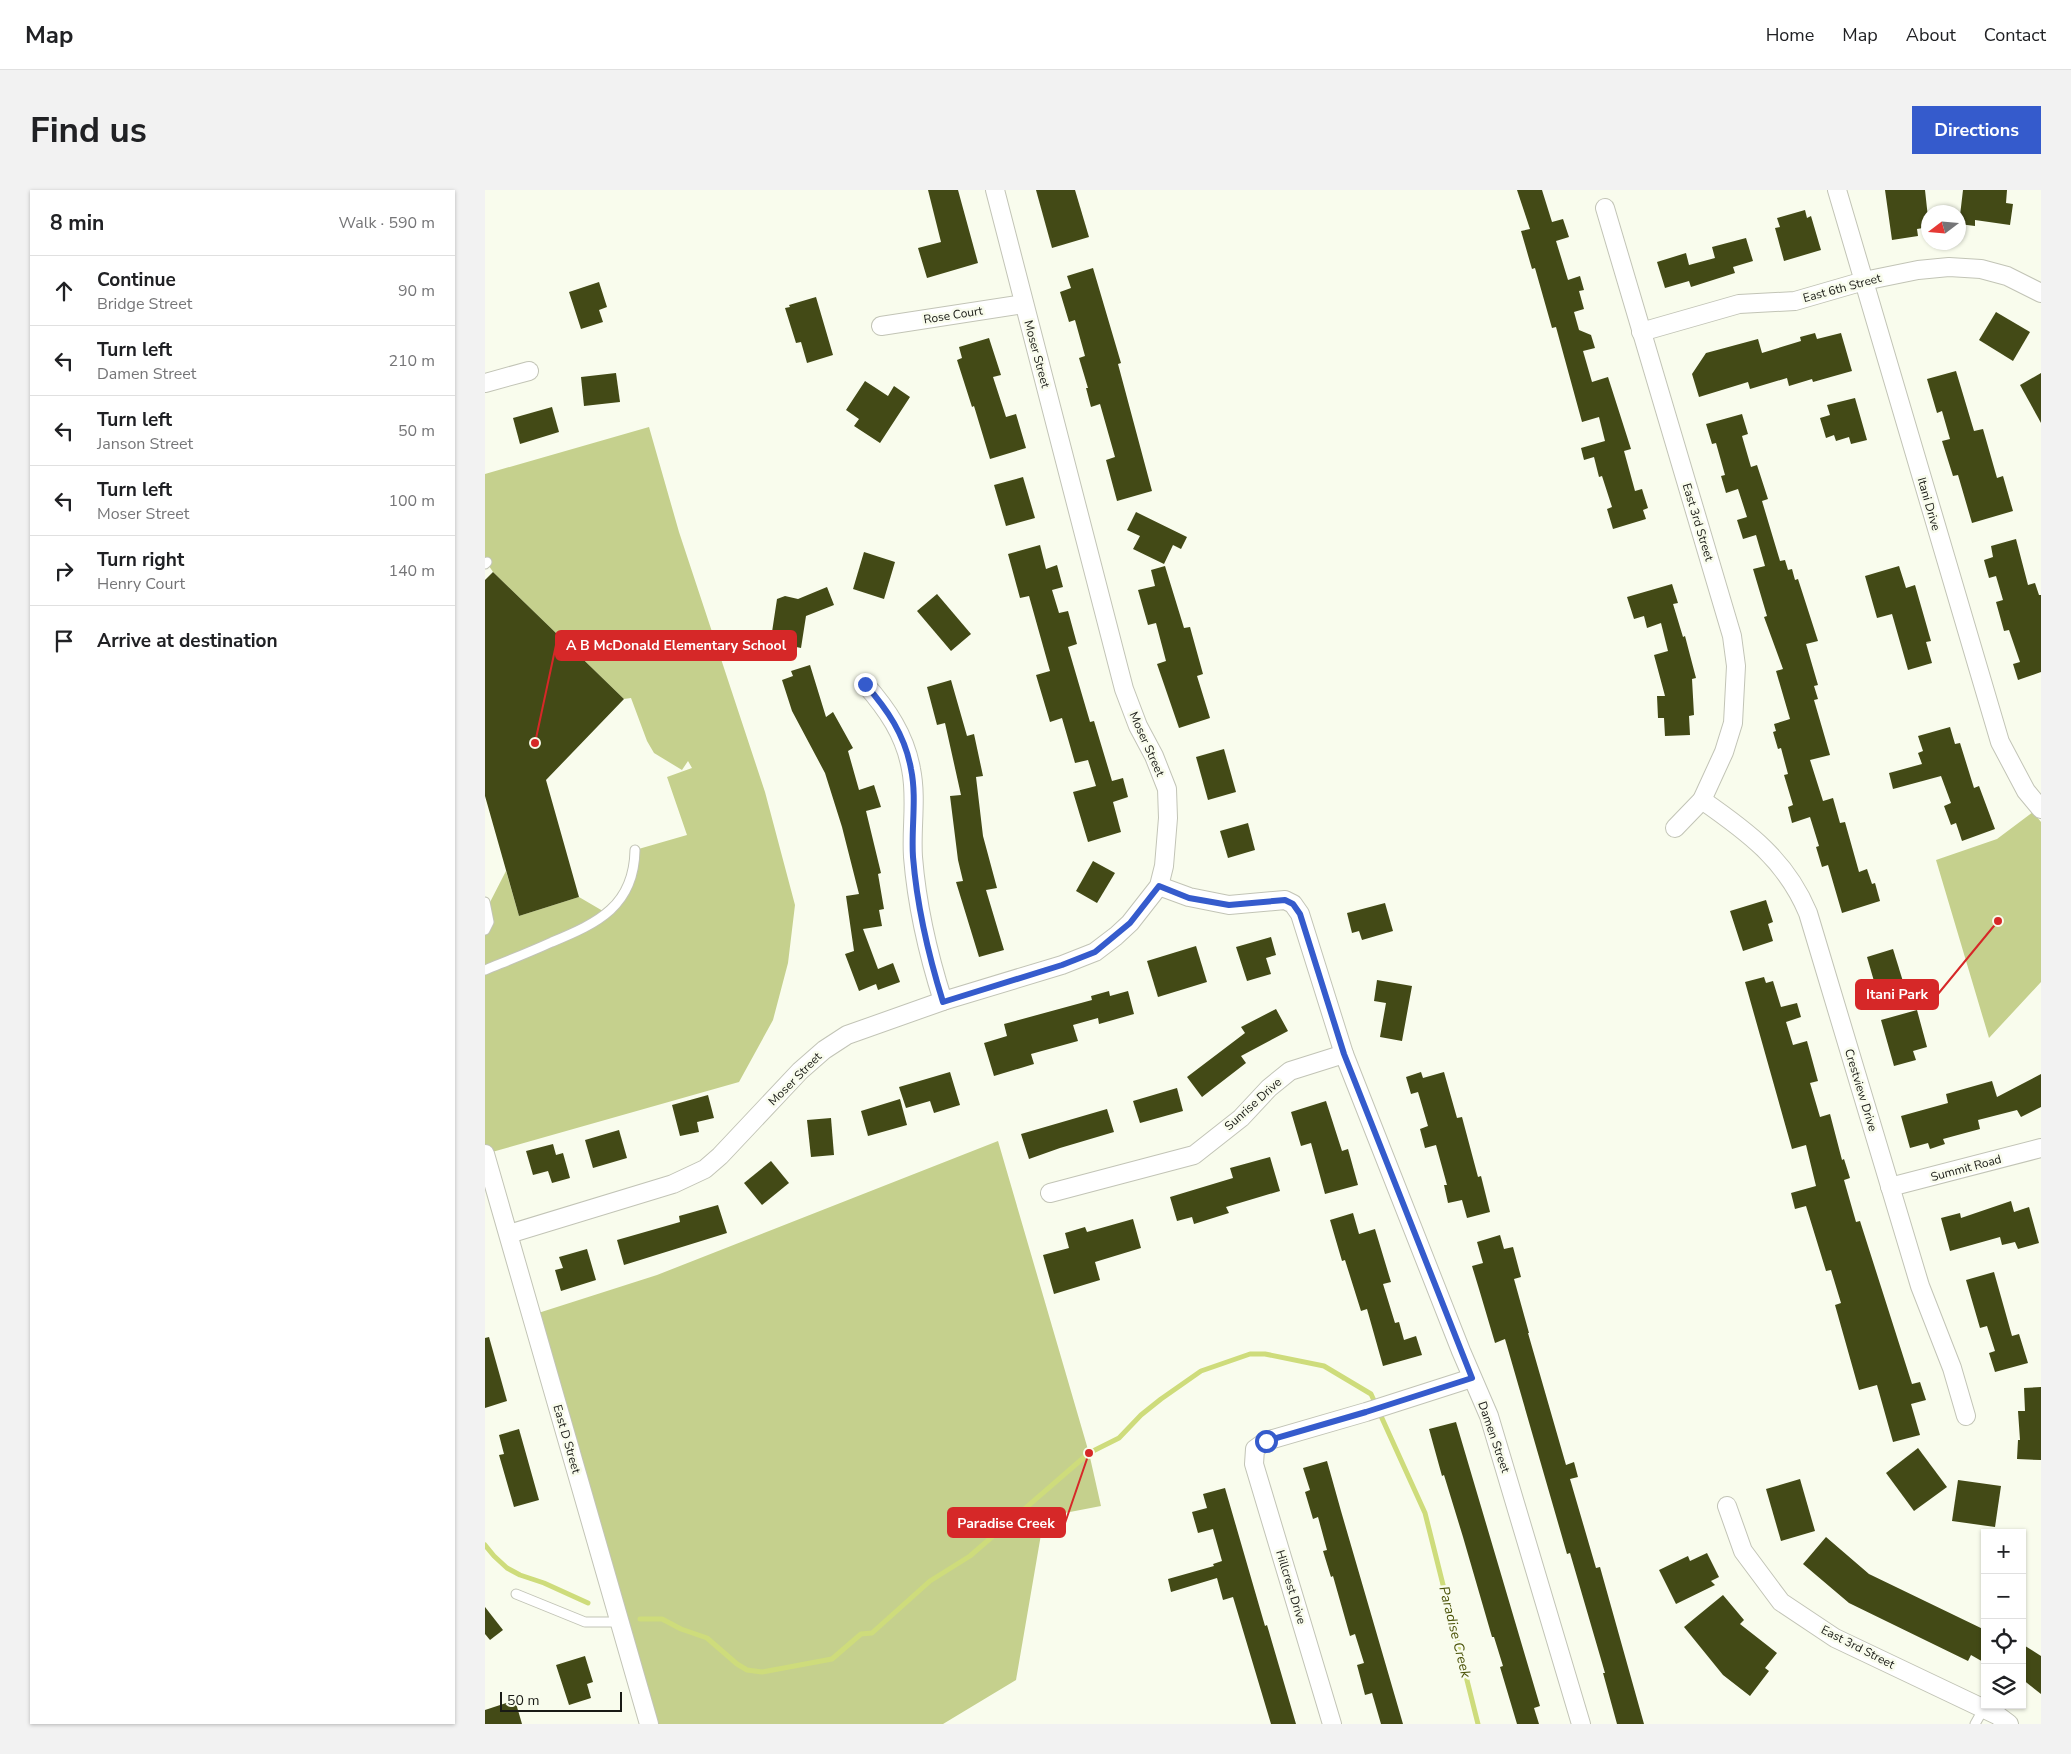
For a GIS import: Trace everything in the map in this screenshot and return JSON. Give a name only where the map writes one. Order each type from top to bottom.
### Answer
[{"type":"street","name":"Moser Street","points":[[509,1234],[673,1184],[705,1169],[720,1156],[800,1071],[824,1050],[847,1035],[943,1002],[1062,965],[1095,952],[1130,923],[1159,886],[1167,844],[1167,789],[1154,756],[1138,726],[1124,689],[995,190]]},
{"type":"street","name":"Itani Drive","points":[[1837,190],[2000,742],[2027,791],[2041,809]]},
{"type":"street","name":"East 3rd Street","points":[[1605,208],[1732,636],[1737,666],[1733,723],[1724,752],[1702,800],[1675,828]]},
{"type":"street","name":"East 6th Street","points":[[1641,332],[1739,304],[1795,301],[1864,281],[1918,270],[1949,268],[1981,269],[2007,276],[2041,294]]},
{"type":"street","name":"Rose Court","points":[[881,326],[1024,304]]},
{"type":"street","points":[[485,383],[529,371]]},
{"type":"street","points":[[865,684],[884,706],[901,733],[912,770],[913,855],[918,898],[929,955],[943,1002]]},
{"type":"street","name":"Crestview Drive","points":[[1702,800],[1762,845],[1776,860],[1800,894],[1808,913],[1920,1286],[1952,1368],[1966,1416]]},
{"type":"street","name":"Damen Street","points":[[1159,886],[1189,898],[1209,902],[1243,904],[1285,900],[1293,904],[1300,914],[1344,1054],[1472,1378],[1489,1416],[1581,1724]]},
{"type":"street","name":"Sunrise Drive","points":[[1050,1193],[1194,1155],[1241,1118],[1269,1088],[1290,1071],[1344,1054]]},
{"type":"street","name":"Summit Road","points":[[1890,1187],[2041,1148]]},
{"type":"street","name":"East D Street","points":[[485,1154],[649,1724]]},
{"type":"street","name":"Hillcrest Drive","points":[[1332,1724],[1254,1464],[1255,1449],[1266,1441],[1393,1404],[1472,1378]]},
{"type":"street","name":"East 3rd Street","points":[[1727,1506],[1743,1551],[1781,1602],[1835,1638],[1981,1707]]},
{"type":"street","name":"East 3rd Street","points":[[1986,1709],[2009,1724]]},
{"type":"lane","points":[[485,970],[580,931],[608,914],[625,894],[635,862],[635,850]]},
{"type":"lane","points":[[485,902],[489,922],[485,930]]},
{"type":"lane","points":[[516,1594],[585,1622],[620,1622]]},
{"type":"lane","points":[[1975,1724],[1983,1709]]},
{"type":"green space","points":[[649,427],[679,532],[765,792],[795,905],[788,963],[773,1020],[739,1082],[485,1154],[485,902],[487,908],[506,871],[519,916],[579,897],[608,914],[625,894],[635,850],[687,835],[667,777],[692,768],[688,761],[682,770],[654,753],[647,741],[631,698],[624,699],[493,572],[485,560],[485,474]]},
{"type":"green space","points":[[2033,812],[2041,822],[2041,982],[1989,1038],[1936,860],[1997,839]]},
{"type":"green space","points":[[998,1141],[1089,1453],[1101,1506],[1044,1517],[1016,1680],[943,1724],[649,1724],[532,1315],[657,1275]]},
{"type":"building","points":[[928,190],[958,190],[978,263],[927,278],[918,248],[941,242]]},
{"type":"building","points":[[1036,190],[1075,190],[1089,237],[1052,248]]},
{"type":"building","points":[[1517,190],[1542,190],[1552,222],[1563,219],[1569,237],[1556,241],[1568,280],[1580,276],[1584,290],[1579,291],[1584,309],[1574,312],[1579,330],[1591,335],[1595,348],[1583,351],[1592,382],[1608,377],[1631,449],[1624,451],[1635,491],[1642,489],[1648,508],[1643,510],[1646,519],[1613,529],[1607,509],[1612,507],[1602,476],[1599,477],[1594,457],[1584,460],[1581,448],[1605,441],[1599,417],[1582,422],[1556,327],[1552,328],[1535,268],[1532,269],[1521,231],[1530,229]]},
{"type":"building","points":[[1885,190],[1925,190],[1927,205],[1921,205],[1921,228],[1917,229],[1918,236],[1892,240]]},
{"type":"building","points":[[1963,190],[2007,190],[2006,203],[2013,204],[2010,225],[1975,220],[1975,226],[1966,225],[1966,205],[1961,205]]},
{"type":"building","points":[[1805,210],[1807,218],[1811,216],[1821,250],[1784,261],[1775,228],[1780,227],[1777,218]]},
{"type":"building","points":[[1746,238],[1753,261],[1733,267],[1735,273],[1691,287],[1689,281],[1665,288],[1657,262],[1686,253],[1689,265],[1715,258],[1712,247]]},
{"type":"building","points":[[1093,268],[1121,363],[1118,364],[1152,491],[1117,501],[1106,460],[1115,457],[1100,404],[1091,407],[1086,388],[1088,388],[1079,358],[1085,356],[1075,320],[1069,322],[1060,292],[1071,288],[1067,276]]},
{"type":"building","points":[[599,282],[607,307],[599,310],[603,322],[581,329],[569,292]]},
{"type":"building","points":[[816,297],[833,355],[807,363],[801,342],[796,343],[785,308]]},
{"type":"building","points":[[1996,312],[2030,332],[2013,361],[1979,340]]},
{"type":"building","points":[[1815,333],[1817,339],[1841,333],[1852,371],[1813,382],[1812,379],[1789,386],[1787,378],[1750,389],[1748,382],[1699,397],[1692,374],[1706,353],[1758,339],[1762,353],[1801,341],[1800,337]]},
{"type":"building","points":[[989,338],[1001,375],[993,377],[1006,417],[1016,414],[1026,448],[990,459],[974,406],[972,407],[957,360],[962,358],[959,347]]},
{"type":"building","points":[[1956,371],[1974,431],[1983,429],[1997,478],[2003,476],[2013,511],[1972,523],[1958,475],[1953,476],[1942,441],[1950,439],[1942,411],[1937,413],[1927,379]]},
{"type":"building","points":[[616,373],[620,402],[584,406],[581,377]]},
{"type":"building","points":[[2041,373],[2041,423],[2020,385]]},
{"type":"building","points":[[865,381],[888,396],[894,386],[910,397],[880,443],[854,426],[859,419],[846,410]]},
{"type":"building","points":[[1855,398],[1867,440],[1851,444],[1849,437],[1836,441],[1834,435],[1826,438],[1820,418],[1830,415],[1827,405]]},
{"type":"building","points":[[552,407],[559,432],[520,444],[513,418]]},
{"type":"building","points":[[1742,414],[1748,434],[1742,436],[1751,467],[1757,465],[1768,499],[1762,501],[1780,561],[1785,560],[1788,570],[1792,569],[1795,580],[1798,579],[1818,641],[1806,644],[1818,685],[1814,686],[1818,699],[1814,700],[1830,755],[1810,760],[1823,801],[1833,798],[1840,823],[1845,822],[1859,872],[1867,869],[1872,884],[1875,883],[1880,901],[1842,913],[1828,865],[1822,867],[1816,847],[1819,846],[1810,817],[1792,823],[1788,807],[1793,805],[1784,775],[1788,774],[1781,748],[1778,749],[1773,732],[1776,731],[1774,724],[1790,719],[1776,671],[1783,669],[1764,617],[1767,616],[1753,569],[1765,566],[1756,535],[1743,539],[1737,520],[1747,517],[1738,489],[1726,493],[1721,476],[1725,475],[1716,443],[1712,444],[1706,424]]},
{"type":"building","points":[[1023,477],[1035,518],[1006,526],[994,485]]},
{"type":"building","points":[[1136,512],[1187,537],[1181,549],[1173,545],[1164,564],[1133,549],[1140,536],[1127,530]]},
{"type":"building","points":[[2016,539],[2028,585],[2035,583],[2039,595],[2041,595],[2041,672],[2018,680],[2013,664],[2020,662],[2009,630],[2004,631],[1996,602],[2003,600],[1996,576],[1989,578],[1984,560],[1993,557],[1991,546]]},
{"type":"building","points":[[1040,545],[1046,569],[1057,565],[1063,587],[1052,590],[1059,613],[1068,611],[1077,644],[1068,647],[1090,722],[1094,721],[1112,781],[1123,778],[1128,797],[1113,802],[1121,832],[1088,842],[1073,792],[1096,786],[1088,760],[1075,763],[1062,718],[1050,722],[1036,675],[1050,671],[1029,596],[1020,598],[1008,554]]},
{"type":"building","points":[[864,552],[895,562],[884,599],[853,589]]},
{"type":"building","points":[[1165,566],[1184,628],[1190,627],[1203,674],[1197,676],[1210,718],[1179,728],[1157,664],[1166,661],[1156,623],[1148,625],[1138,590],[1155,586],[1151,570]]},
{"type":"building","points":[[1899,566],[1906,588],[1915,585],[1931,641],[1926,642],[1932,663],[1908,670],[1892,614],[1877,618],[1865,576]]},
{"type":"building","points":[[493,572],[624,699],[546,780],[579,897],[519,916],[485,796],[485,580]]},
{"type":"building","points":[[1672,584],[1678,603],[1673,604],[1683,637],[1685,636],[1696,678],[1692,679],[1694,715],[1689,716],[1690,735],[1665,736],[1664,718],[1658,718],[1657,696],[1665,696],[1654,655],[1668,651],[1661,623],[1647,628],[1644,616],[1634,619],[1627,597]]},
{"type":"building","points":[[827,587],[834,605],[806,616],[801,648],[782,644],[778,633],[772,632],[777,599],[785,596],[798,599]]},
{"type":"building","points":[[937,594],[971,634],[951,651],[917,611]]},
{"type":"building","points":[[810,665],[826,717],[833,712],[853,748],[848,751],[859,790],[874,785],[881,807],[866,811],[881,873],[878,874],[884,909],[879,910],[882,926],[863,929],[878,969],[893,963],[900,982],[878,990],[876,984],[859,991],[845,954],[854,951],[846,896],[859,894],[842,827],[825,773],[792,711],[782,680],[793,676],[791,671]]},
{"type":"building","points":[[951,680],[967,736],[974,734],[983,776],[976,777],[983,836],[997,888],[986,890],[1004,950],[979,957],[956,882],[963,881],[958,860],[950,796],[961,795],[945,723],[937,725],[927,687]]},
{"type":"building","points":[[1950,727],[1955,744],[1960,743],[1974,788],[1979,786],[1995,829],[1962,841],[1956,823],[1951,825],[1944,806],[1951,803],[1941,776],[1893,789],[1889,773],[1922,764],[1918,753],[1923,751],[1918,736]]},
{"type":"building","points":[[1224,749],[1236,792],[1208,800],[1196,757]]},
{"type":"building","points":[[1248,823],[1255,850],[1228,858],[1220,831]]},
{"type":"building","points":[[1093,861],[1115,873],[1097,903],[1076,891]]},
{"type":"building","points":[[1766,900],[1773,922],[1768,924],[1773,941],[1743,951],[1730,911]]},
{"type":"building","points":[[1385,903],[1393,931],[1362,940],[1359,931],[1352,933],[1347,913]]},
{"type":"building","points":[[1271,937],[1276,955],[1266,958],[1271,974],[1247,981],[1236,947]]},
{"type":"building","points":[[1196,946],[1207,982],[1158,997],[1147,961]]},
{"type":"building","points":[[1893,949],[1905,988],[1878,995],[1867,957]]},
{"type":"building","points":[[1764,977],[1766,983],[1773,981],[1781,1007],[1797,1003],[1801,1017],[1786,1022],[1793,1045],[1807,1041],[1818,1081],[1810,1083],[1820,1117],[1830,1114],[1842,1160],[1844,1159],[1850,1178],[1844,1180],[1856,1222],[1860,1221],[1912,1384],[1920,1382],[1926,1400],[1911,1404],[1920,1435],[1893,1442],[1877,1385],[1859,1390],[1835,1305],[1841,1303],[1831,1270],[1826,1271],[1806,1206],[1795,1209],[1791,1193],[1816,1186],[1806,1145],[1792,1149],[1745,982]]},
{"type":"building","points":[[1377,980],[1412,986],[1402,1041],[1380,1037],[1386,1003],[1374,1001]]},
{"type":"building","points":[[1109,991],[1110,996],[1128,991],[1134,1014],[1099,1024],[1098,1018],[1073,1025],[1078,1041],[1031,1054],[1034,1064],[994,1076],[984,1043],[1007,1036],[1004,1024],[1092,1000],[1091,996]]},
{"type":"building","points":[[1276,1009],[1288,1031],[1241,1056],[1246,1063],[1202,1097],[1187,1077],[1245,1033],[1241,1027]]},
{"type":"building","points":[[1917,1010],[1927,1047],[1913,1051],[1916,1060],[1894,1066],[1881,1020]]},
{"type":"building","points":[[950,1072],[960,1105],[934,1113],[930,1101],[906,1108],[899,1087]]},
{"type":"building","points":[[1421,1072],[1423,1078],[1444,1072],[1457,1118],[1462,1117],[1478,1177],[1481,1176],[1490,1212],[1467,1218],[1462,1200],[1448,1203],[1444,1185],[1447,1185],[1436,1145],[1425,1148],[1420,1129],[1428,1126],[1418,1092],[1411,1094],[1406,1077]]},
{"type":"building","points":[[2041,1074],[2041,1107],[2021,1117],[2017,1110],[1978,1120],[1980,1129],[1943,1139],[1945,1144],[1930,1149],[1928,1143],[1910,1148],[1901,1116],[1948,1103],[1946,1094],[1992,1081],[1997,1097]]},
{"type":"building","points":[[1177,1088],[1183,1111],[1140,1123],[1133,1101]]},
{"type":"building","points":[[708,1095],[714,1118],[697,1122],[699,1132],[680,1136],[672,1105]]},
{"type":"building","points":[[900,1099],[907,1125],[868,1136],[861,1111]]},
{"type":"building","points":[[1326,1101],[1342,1151],[1348,1149],[1358,1185],[1325,1194],[1311,1143],[1301,1146],[1291,1112]]},
{"type":"building","points":[[1107,1109],[1114,1132],[1029,1159],[1021,1134]]},
{"type":"building","points":[[831,1118],[834,1155],[811,1157],[807,1120]]},
{"type":"building","points":[[619,1130],[627,1158],[593,1168],[585,1140]]},
{"type":"building","points":[[553,1144],[556,1155],[563,1153],[570,1178],[552,1183],[548,1171],[533,1175],[526,1151]]},
{"type":"building","points":[[1270,1157],[1280,1191],[1226,1207],[1229,1213],[1194,1224],[1192,1217],[1177,1221],[1170,1197],[1233,1178],[1230,1168]]},
{"type":"building","points":[[771,1161],[789,1183],[762,1205],[744,1183]]},
{"type":"building","points":[[2011,1201],[2014,1212],[2029,1207],[2039,1243],[2018,1249],[2015,1242],[2002,1245],[2000,1237],[1950,1251],[1941,1218],[1960,1213],[1961,1218]]},
{"type":"building","points":[[718,1205],[727,1233],[624,1265],[617,1240],[680,1222],[679,1216]]},
{"type":"building","points":[[1353,1213],[1359,1234],[1375,1229],[1391,1282],[1383,1284],[1395,1323],[1399,1322],[1404,1340],[1416,1336],[1422,1355],[1383,1366],[1367,1309],[1361,1311],[1345,1260],[1342,1261],[1330,1220]]},
{"type":"building","points":[[1133,1219],[1141,1248],[1095,1262],[1100,1280],[1054,1294],[1043,1255],[1069,1248],[1065,1233],[1085,1227],[1087,1232]]},
{"type":"building","points":[[1500,1235],[1504,1249],[1513,1247],[1521,1277],[1514,1279],[1528,1333],[1566,1465],[1574,1462],[1578,1477],[1570,1479],[1596,1568],[1600,1567],[1644,1724],[1617,1724],[1603,1673],[1605,1673],[1570,1553],[1567,1554],[1505,1339],[1495,1343],[1472,1266],[1483,1263],[1477,1242]]},
{"type":"building","points":[[587,1249],[596,1280],[561,1291],[555,1270],[563,1268],[559,1257]]},
{"type":"building","points":[[1994,1272],[2012,1336],[2019,1334],[2028,1363],[1995,1372],[1989,1353],[1995,1351],[1987,1326],[1980,1328],[1966,1280]]},
{"type":"building","points":[[489,1337],[507,1401],[485,1408],[485,1338]]},
{"type":"building","points":[[2041,1387],[2041,1460],[2017,1459],[2018,1440],[2020,1440],[2018,1411],[2025,1411],[2024,1388]]},
{"type":"building","points":[[1456,1422],[1540,1706],[1534,1708],[1539,1724],[1517,1724],[1500,1667],[1503,1666],[1494,1637],[1492,1637],[1429,1429]]},
{"type":"building","points":[[519,1429],[539,1500],[514,1507],[499,1455],[504,1454],[499,1435]]},
{"type":"building","points":[[1918,1448],[1947,1487],[1914,1511],[1886,1473]]},
{"type":"building","points":[[1327,1461],[1403,1724],[1381,1724],[1372,1693],[1365,1695],[1357,1665],[1364,1663],[1355,1634],[1350,1636],[1333,1576],[1331,1577],[1323,1551],[1327,1550],[1318,1517],[1313,1519],[1305,1492],[1310,1490],[1303,1468]]},
{"type":"building","points":[[1800,1479],[1815,1531],[1781,1541],[1766,1489]]},
{"type":"building","points":[[1958,1480],[2001,1486],[1995,1527],[1952,1521]]},
{"type":"building","points":[[1225,1488],[1296,1724],[1271,1724],[1233,1597],[1223,1600],[1217,1578],[1171,1592],[1168,1579],[1214,1566],[1213,1564],[1222,1561],[1213,1529],[1198,1533],[1192,1512],[1207,1508],[1203,1494]]},
{"type":"building","points":[[1826,1537],[1869,1574],[1981,1628],[1981,1661],[1971,1655],[1968,1661],[1849,1603],[1803,1564]]},
{"type":"building","points":[[1707,1553],[1719,1577],[1711,1581],[1715,1585],[1676,1604],[1659,1570],[1688,1556],[1690,1561]]},
{"type":"building","points":[[1723,1595],[1744,1620],[1740,1624],[1777,1653],[1765,1668],[1769,1671],[1750,1696],[1723,1675],[1684,1627]]},
{"type":"building","points":[[485,1607],[503,1630],[490,1640],[485,1634]]},
{"type":"building","points":[[2026,1647],[2041,1656],[2041,1694],[2026,1682]]},
{"type":"building","points":[[585,1656],[593,1682],[587,1684],[591,1698],[569,1705],[556,1665]]},
{"type":"building","points":[[515,1700],[522,1724],[485,1724],[485,1710]]},
{"type":"waterway","name":"Paradise Creek","points":[[640,1619],[662,1619],[681,1629],[707,1638],[737,1664],[747,1670],[762,1672],[832,1659],[861,1634],[872,1633],[930,1581],[970,1556],[1089,1453],[1119,1438],[1141,1415],[1161,1399],[1201,1371],[1250,1354],[1265,1354],[1324,1366],[1371,1394],[1425,1513],[1478,1724]]},
{"type":"waterway","name":"Paradise Creek","points":[[485,1545],[507,1568],[588,1603]]},
{"type":"place","name":"A B McDonald Elementary School","points":[[535,743]]},
{"type":"place","name":"Itani Park","points":[[1998,921]]},
{"type":"place","name":"Paradise Creek","points":[[1089,1453]]},
{"type":"route","points":[[865,684],[884,706],[901,733],[912,770],[913,855],[918,898],[929,955],[943,1002],[1062,965],[1095,952],[1130,923],[1159,886],[1189,898],[1229,905],[1285,900],[1293,904],[1300,914],[1344,1054],[1472,1378],[1366,1412],[1266,1441]]}]
